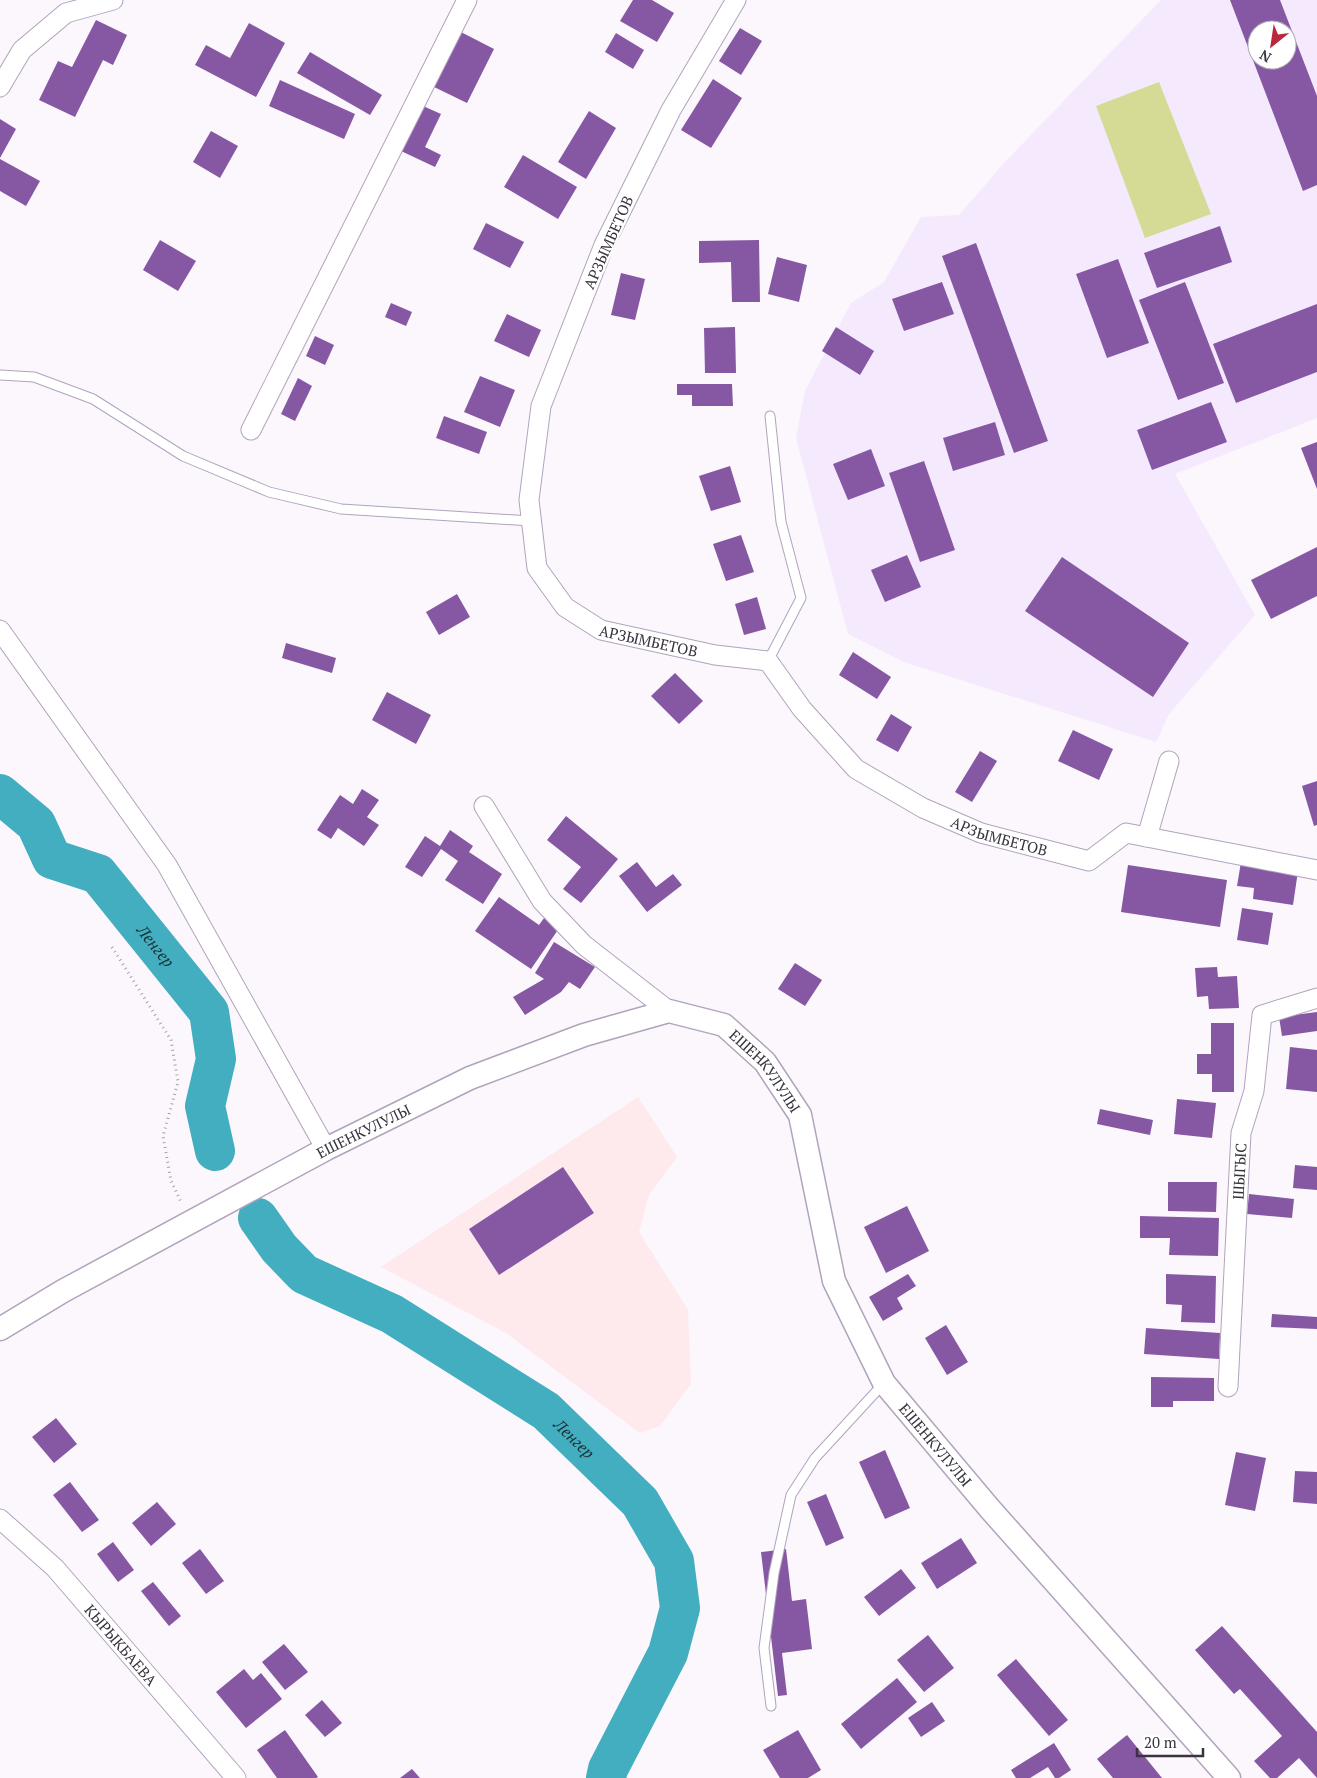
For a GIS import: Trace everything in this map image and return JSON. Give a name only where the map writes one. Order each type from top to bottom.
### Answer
[{"type":"street","points":[[0,87],[22,50],[66,13],[113,0]]},
{"type":"street","points":[[251,430],[468,0]]},
{"type":"street","name":"АРЗЫМБЕТОВ","points":[[736,0],[671,110],[604,245],[541,406],[529,500],[537,568],[565,607],[601,630],[715,655],[768,661],[802,709],[856,769],[923,808],[981,833],[1089,861],[1126,833],[1317,870]]},
{"type":"street","points":[[0,630],[167,865],[326,1150]]},
{"type":"street","points":[[1147,837],[1169,761]]},
{"type":"street","points":[[484,806],[542,901],[584,945],[669,1011]]},
{"type":"street","name":"ШЫГЫС","points":[[1228,1387],[1241,1133],[1254,1091],[1262,1015],[1317,998]]},
{"type":"street","name":"ЕШЕНКУЛУЛЫ","points":[[0,1329],[63,1291],[191,1222],[326,1150],[470,1078],[584,1035],[669,1011],[724,1025],[765,1062],[800,1115],[834,1281],[884,1383],[990,1509],[1228,1778]]},
{"type":"street","name":"КЫРЫКБАЕВА","points":[[0,1519],[55,1568],[236,1778]]},
{"type":"lane","points":[[0,375],[34,377],[93,400],[182,456],[269,492],[341,509],[531,521]]},
{"type":"lane","points":[[768,661],[801,598],[782,522],[770,416]]},
{"type":"lane","points":[[771,1706],[764,1648],[774,1573],[791,1496],[815,1458],[884,1383]]},
{"type":"path","points":[[112,947],[171,1040],[178,1082],[163,1136],[171,1181],[191,1222]]},
{"type":"shaded area","points":[[1161,0],[1317,0],[1317,418],[1175,474],[1255,615],[1169,714],[1156,742],[904,662],[848,634],[796,438],[805,391],[851,303],[884,282],[921,217],[959,215],[1005,162]]},
{"type":"shaded area","points":[[638,1097],[677,1157],[649,1195],[639,1232],[688,1310],[691,1384],[660,1426],[640,1433],[506,1333],[381,1267]]},
{"type":"green space","points":[[1159,82],[1211,214],[1145,238],[1096,106]]},
{"type":"building","points":[[633,0],[652,0],[674,13],[657,42],[620,21]]},
{"type":"building","points":[[1230,0],[1280,0],[1288,20],[1247,20],[1247,44]]},
{"type":"building","points":[[96,20],[127,35],[113,65],[103,60],[75,117],[39,100],[58,61],[72,67]]},
{"type":"building","points":[[249,23],[285,43],[256,97],[195,65],[206,45],[230,58]]},
{"type":"building","points":[[740,28],[762,41],[741,75],[719,61]]},
{"type":"building","points":[[457,30],[494,49],[467,103],[430,85]]},
{"type":"building","points":[[616,33],[644,50],[633,69],[605,52]]},
{"type":"building","points":[[1297,44],[1317,96],[1317,185],[1303,191],[1257,70],[1297,70]]},
{"type":"building","points":[[310,52],[382,95],[370,115],[297,73]]},
{"type":"building","points":[[713,79],[742,98],[711,148],[681,130]]},
{"type":"building","points":[[280,80],[355,114],[344,139],[269,106]]},
{"type":"building","points":[[423,106],[441,114],[425,147],[441,155],[435,167],[401,151]]},
{"type":"building","points":[[589,111],[616,128],[586,179],[558,162]]},
{"type":"building","points":[[0,119],[16,129],[0,158]]},
{"type":"building","points":[[211,131],[238,146],[220,178],[193,162]]},
{"type":"building","points":[[523,155],[577,187],[558,219],[504,187]]},
{"type":"building","points":[[0,159],[40,181],[26,206],[0,191]]},
{"type":"building","points":[[486,223],[524,242],[510,268],[473,249]]},
{"type":"building","points":[[1220,226],[1232,262],[1157,288],[1144,253]]},
{"type":"building","points":[[160,240],[196,261],[178,291],[143,270]]},
{"type":"building","points":[[759,240],[760,302],[732,302],[731,262],[699,263],[699,241]]},
{"type":"building","points":[[976,243],[1048,441],[1014,453],[942,256]]},
{"type":"building","points":[[777,257],[807,265],[799,302],[768,294]]},
{"type":"building","points":[[1118,259],[1149,343],[1107,358],[1076,274]]},
{"type":"building","points":[[621,273],[645,279],[635,320],[611,315]]},
{"type":"building","points":[[942,282],[954,314],[904,331],[892,299]]},
{"type":"building","points":[[1185,282],[1224,383],[1178,400],[1139,300]]},
{"type":"building","points":[[391,303],[412,312],[406,326],[385,317]]},
{"type":"building","points":[[1317,304],[1317,372],[1236,403],[1213,344]]},
{"type":"building","points":[[507,314],[541,330],[529,357],[494,341]]},
{"type":"building","points":[[735,327],[736,373],[705,373],[704,328]]},
{"type":"building","points":[[836,327],[874,351],[860,375],[822,351]]},
{"type":"building","points":[[315,336],[334,345],[325,365],[306,356]]},
{"type":"building","points":[[480,376],[515,390],[500,427],[464,412]]},
{"type":"building","points":[[298,378],[312,386],[295,421],[281,414]]},
{"type":"building","points":[[677,384],[732,384],[733,406],[692,406],[692,395],[677,395]]},
{"type":"building","points":[[1211,402],[1227,442],[1152,470],[1137,430]]},
{"type":"building","points":[[444,416],[487,432],[479,454],[436,438]]},
{"type":"building","points":[[995,422],[1005,455],[953,471],[943,438]]},
{"type":"building","points":[[1317,442],[1317,489],[1301,448]]},
{"type":"building","points":[[871,449],[885,486],[848,500],[833,464]]},
{"type":"building","points":[[924,461],[955,550],[920,562],[889,473]]},
{"type":"building","points":[[730,466],[741,502],[711,511],[699,476]]},
{"type":"building","points":[[741,535],[754,572],[726,581],[713,544]]},
{"type":"building","points":[[1317,547],[1317,596],[1271,619],[1251,580]]},
{"type":"building","points":[[907,555],[921,587],[885,602],[871,570]]},
{"type":"building","points":[[1062,557],[1189,643],[1153,697],[1025,611]]},
{"type":"building","points":[[457,594],[470,617],[439,635],[426,612]]},
{"type":"building","points":[[757,597],[766,629],[744,635],[735,604]]},
{"type":"building","points":[[286,643],[336,658],[332,673],[282,658]]},
{"type":"building","points":[[853,652],[891,677],[877,699],[839,675]]},
{"type":"building","points":[[675,673],[703,701],[679,724],[651,696]]},
{"type":"building","points":[[387,692],[431,715],[416,744],[372,720]]},
{"type":"building","points":[[891,714],[912,727],[898,752],[876,740]]},
{"type":"building","points":[[1073,730],[1113,749],[1099,780],[1058,761]]},
{"type":"building","points":[[980,751],[997,761],[972,802],[955,792]]},
{"type":"building","points":[[1317,781],[1317,825],[1314,826],[1302,786]]},
{"type":"building","points":[[362,789],[379,800],[367,817],[379,825],[364,846],[338,828],[331,839],[317,830],[340,795],[353,804]]},
{"type":"building","points":[[566,816],[618,859],[581,903],[563,889],[581,867],[547,840]]},
{"type":"building","points":[[450,830],[473,846],[469,852],[502,874],[483,904],[445,880],[458,861],[441,849],[422,877],[405,867],[425,836],[440,846]]},
{"type":"building","points":[[637,862],[656,887],[673,874],[682,885],[647,912],[619,876]]},
{"type":"building","points":[[1241,862],[1298,871],[1293,905],[1253,899],[1254,888],[1237,886]]},
{"type":"building","points":[[1128,865],[1227,880],[1220,927],[1121,912]]},
{"type":"building","points":[[499,897],[539,925],[547,914],[562,924],[531,969],[475,931]]},
{"type":"building","points":[[1242,908],[1273,913],[1268,945],[1237,940]]},
{"type":"building","points":[[554,942],[595,967],[580,989],[569,982],[561,992],[525,1015],[513,997],[544,979],[535,973]]},
{"type":"building","points":[[795,963],[822,980],[805,1006],[778,989]]},
{"type":"building","points":[[1217,967],[1218,977],[1237,976],[1239,1008],[1209,1009],[1208,996],[1197,997],[1195,968]]},
{"type":"building","points":[[1317,1012],[1317,1031],[1282,1036],[1279,1017]]},
{"type":"building","points":[[1211,1023],[1234,1023],[1234,1092],[1212,1092],[1212,1074],[1197,1074],[1197,1054],[1211,1054]]},
{"type":"building","points":[[1290,1047],[1317,1050],[1317,1092],[1286,1089]]},
{"type":"building","points":[[1177,1099],[1216,1103],[1212,1138],[1174,1134]]},
{"type":"building","points":[[1100,1109],[1153,1120],[1150,1135],[1097,1124]]},
{"type":"building","points":[[1295,1165],[1317,1167],[1317,1190],[1293,1188]]},
{"type":"building","points":[[563,1167],[594,1213],[499,1275],[469,1229]]},
{"type":"building","points":[[1168,1182],[1217,1182],[1216,1212],[1168,1211]]},
{"type":"building","points":[[1249,1194],[1294,1199],[1292,1218],[1247,1214]]},
{"type":"building","points":[[907,1206],[929,1251],[886,1273],[864,1227]]},
{"type":"building","points":[[1140,1216],[1219,1218],[1218,1256],[1169,1255],[1170,1238],[1140,1238]]},
{"type":"building","points":[[908,1274],[916,1286],[897,1298],[903,1309],[883,1321],[869,1297]]},
{"type":"building","points":[[1166,1274],[1216,1276],[1215,1323],[1181,1322],[1182,1305],[1166,1304]]},
{"type":"building","points":[[1272,1314],[1317,1317],[1317,1329],[1271,1327]]},
{"type":"building","points":[[946,1325],[968,1362],[947,1375],[925,1338]]},
{"type":"building","points":[[1146,1328],[1220,1333],[1219,1359],[1144,1354]]},
{"type":"building","points":[[1151,1377],[1214,1378],[1214,1401],[1173,1401],[1173,1407],[1151,1407]]},
{"type":"building","points":[[56,1418],[77,1444],[54,1463],[32,1437]]},
{"type":"building","points":[[885,1450],[910,1508],[885,1519],[859,1462]]},
{"type":"building","points":[[1236,1452],[1266,1458],[1255,1511],[1225,1505]]},
{"type":"building","points":[[1295,1471],[1317,1472],[1317,1504],[1293,1502]]},
{"type":"building","points":[[70,1482],[99,1520],[82,1532],[53,1495]]},
{"type":"building","points":[[826,1494],[844,1538],[826,1546],[807,1502]]},
{"type":"building","points":[[157,1502],[176,1524],[151,1546],[132,1523]]},
{"type":"building","points":[[961,1538],[977,1563],[937,1589],[921,1563]]},
{"type":"building","points":[[113,1542],[134,1570],[118,1582],[97,1554]]},
{"type":"building","points":[[200,1549],[224,1581],[206,1594],[182,1563]]},
{"type":"building","points":[[786,1549],[792,1601],[806,1599],[812,1649],[782,1653],[787,1695],[778,1696],[761,1552]]},
{"type":"building","points":[[901,1569],[916,1588],[879,1616],[864,1597]]},
{"type":"building","points":[[153,1582],[181,1616],[169,1626],[141,1591]]},
{"type":"building","points":[[1222,1626],[1317,1732],[1317,1778],[1299,1758],[1277,1778],[1270,1778],[1254,1761],[1282,1736],[1240,1689],[1234,1694],[1195,1650]]},
{"type":"building","points":[[928,1635],[954,1668],[924,1692],[897,1660]]},
{"type":"building","points":[[284,1644],[308,1672],[285,1690],[262,1662]]},
{"type":"building","points":[[1016,1659],[1068,1720],[1049,1736],[997,1675]]},
{"type":"building","points":[[244,1669],[253,1680],[261,1673],[282,1699],[246,1728],[216,1692]]},
{"type":"building","points":[[897,1678],[917,1702],[861,1749],[841,1724]]},
{"type":"building","points":[[322,1700],[342,1723],[325,1737],[305,1715]]},
{"type":"building","points":[[932,1702],[945,1721],[921,1737],[908,1718]]},
{"type":"building","points":[[285,1730],[318,1777],[277,1778],[257,1750]]},
{"type":"building","points":[[798,1730],[821,1770],[808,1778],[780,1778],[763,1750]]},
{"type":"building","points":[[1127,1735],[1162,1778],[1113,1778],[1097,1759]]},
{"type":"building","points":[[1054,1743],[1071,1770],[1059,1778],[1055,1778],[1048,1767],[1030,1778],[1016,1778],[1011,1770]]},
{"type":"building","points":[[412,1769],[420,1778],[400,1778]]},
{"type":"waterway","name":"Ленгер","points":[[0,794],[36,824],[52,859],[98,874],[209,1012],[216,1059],[205,1106],[215,1151]]},
{"type":"waterway","name":"Ленгер","points":[[258,1218],[279,1248],[304,1274],[392,1314],[546,1411],[640,1502],[674,1561],[680,1608],[668,1653],[608,1769],[606,1778]]}]
